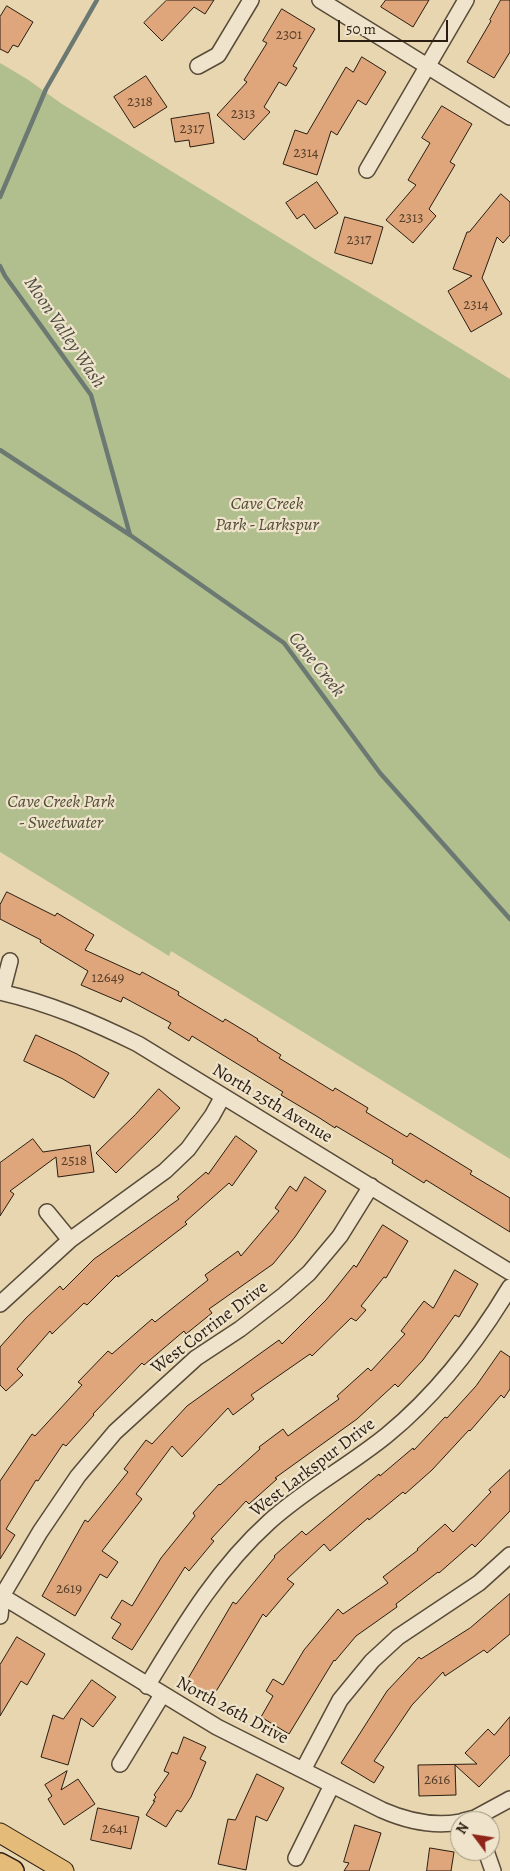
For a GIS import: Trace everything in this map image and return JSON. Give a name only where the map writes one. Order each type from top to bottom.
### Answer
[{"type":"highway","points":[[0,1864],[13,1871]]},
{"type":"main road","points":[[0,1834],[64,1871]]},
{"type":"street","points":[[198,66],[218,55],[251,0]]},
{"type":"street","points":[[320,0],[510,117]]},
{"type":"street","points":[[367,170],[466,0]]},
{"type":"street","name":"North 25th Avenue","points":[[10,961],[1,992],[38,1001],[108,1029],[157,1055],[510,1272]]},
{"type":"street","points":[[0,1304],[70,1240],[171,1166],[188,1149],[212,1116],[223,1096]]},
{"type":"street","name":"West Corrine Drive","points":[[0,1616],[1,1596],[40,1532],[78,1476],[114,1432],[196,1358],[240,1329],[309,1273],[340,1236],[371,1186]]},
{"type":"street","points":[[47,1212],[70,1240]]},
{"type":"street","name":"West Larkspur Drive","points":[[147,1686],[201,1599],[240,1551],[268,1523],[299,1497],[387,1435],[420,1405],[470,1348],[492,1318],[510,1287]]},
{"type":"street","points":[[303,1770],[340,1700],[372,1661],[398,1638],[479,1583],[510,1555]]},
{"type":"street","name":"North 26th Drive","points":[[1,1596],[217,1727],[332,1786],[398,1817],[436,1825],[450,1823]]},
{"type":"street","points":[[120,1764],[162,1695]]},
{"type":"street","points":[[296,1858],[332,1786]]},
{"type":"street","name":"North 26th Drive","points":[[490,1811],[510,1799]]},
{"type":"green space","name":"Cave Creek Park - Larkspur","points":[[0,63],[27,79],[62,104],[510,379],[510,1159],[171,951],[169,956],[0,852]]},
{"type":"building","points":[[167,0],[214,0],[205,14],[194,7],[162,41],[144,23]]},
{"type":"building","points":[[386,0],[429,0],[413,27],[381,7]]},
{"type":"building","points":[[501,0],[510,0],[510,52],[494,78],[467,62]]},
{"type":"building","points":[[7,6],[33,22],[18,47],[13,45],[8,53],[0,49],[0,17]]},
{"type":"building","points":[[282,9],[315,29],[293,66],[297,68],[286,86],[279,82],[264,107],[270,112],[244,140],[217,115],[247,82],[244,80],[267,43],[263,41]]},
{"type":"building","points":[[362,57],[386,72],[366,105],[358,100],[337,135],[331,131],[317,175],[283,164],[295,130],[307,134],[346,67],[353,72]]},
{"type":"building","points":[[146,76],[167,107],[134,128],[114,97]]},
{"type":"building","points":[[442,106],[472,124],[450,162],[455,165],[429,209],[436,216],[413,243],[386,220],[416,185],[408,180],[430,143],[422,138]]},
{"type":"building","points":[[209,113],[214,143],[190,147],[189,140],[175,142],[171,119]]},
{"type":"building","points":[[317,182],[338,213],[315,229],[304,214],[297,219],[286,203]]},
{"type":"building","points":[[501,194],[510,202],[510,235],[503,243],[497,237],[482,278],[502,314],[471,332],[448,291],[472,276],[453,269],[467,232]]},
{"type":"building","points":[[345,217],[383,227],[372,264],[335,253]]},
{"type":"building","points":[[7,892],[55,916],[57,913],[94,935],[85,950],[140,975],[142,972],[179,992],[178,995],[223,1022],[225,1019],[258,1039],[281,1055],[279,1058],[333,1091],[335,1088],[368,1108],[366,1112],[407,1137],[410,1133],[472,1171],[470,1174],[510,1198],[510,1232],[426,1180],[424,1183],[392,1163],[393,1160],[281,1095],[283,1092],[192,1036],[189,1041],[168,1028],[171,1023],[123,997],[121,1002],[81,985],[88,971],[40,942],[41,940],[0,919],[0,905]]},
{"type":"building","points":[[36,1035],[77,1054],[109,1073],[94,1098],[63,1079],[24,1061]]},
{"type":"building","points":[[159,1089],[180,1108],[116,1173],[96,1153]]},
{"type":"building","points":[[236,1136],[257,1151],[232,1186],[229,1183],[185,1222],[187,1224],[118,1277],[117,1275],[87,1305],[84,1303],[52,1334],[50,1331],[17,1369],[23,1375],[6,1391],[0,1385],[0,1347],[26,1318],[60,1286],[63,1290],[94,1259],[179,1199],[177,1197],[206,1172],[208,1174]]},
{"type":"building","points":[[33,1139],[43,1152],[90,1145],[94,1172],[58,1177],[56,1157],[10,1191],[14,1194],[0,1216],[0,1163]]},
{"type":"building","points":[[305,1177],[326,1191],[295,1237],[273,1264],[209,1309],[212,1313],[186,1334],[184,1331],[144,1365],[142,1363],[93,1414],[66,1446],[63,1444],[38,1481],[36,1480],[6,1529],[15,1535],[0,1559],[0,1481],[32,1434],[35,1436],[82,1385],[78,1382],[108,1351],[112,1354],[152,1319],[155,1322],[208,1280],[205,1275],[238,1251],[241,1256],[279,1211],[275,1208],[290,1186],[296,1191]]},
{"type":"building","points":[[383,1225],[408,1241],[386,1278],[384,1277],[361,1306],[366,1310],[356,1321],[351,1318],[312,1356],[310,1354],[251,1395],[254,1399],[233,1415],[228,1408],[182,1457],[172,1446],[136,1494],[142,1499],[102,1551],[118,1562],[107,1578],[100,1574],[75,1616],[42,1596],[85,1520],[88,1522],[128,1472],[124,1469],[146,1440],[152,1444],[187,1406],[279,1340],[282,1344],[326,1300],[354,1265],[356,1267]]},
{"type":"building","points":[[455,1270],[478,1284],[459,1317],[455,1315],[423,1360],[398,1387],[395,1384],[357,1419],[275,1478],[277,1479],[249,1504],[246,1501],[211,1539],[214,1541],[189,1571],[185,1567],[132,1650],[112,1638],[121,1624],[111,1618],[122,1600],[132,1606],[161,1558],[195,1516],[193,1513],[219,1484],[260,1449],[259,1447],[283,1429],[288,1436],[339,1399],[337,1396],[368,1368],[371,1371],[405,1334],[401,1331],[424,1301],[433,1308]]},
{"type":"building","points":[[501,1351],[510,1357],[510,1389],[504,1398],[501,1395],[470,1431],[432,1470],[405,1494],[403,1492],[369,1520],[368,1518],[330,1551],[324,1544],[287,1579],[294,1584],[266,1617],[263,1614],[212,1698],[186,1682],[233,1602],[236,1604],[274,1556],[302,1531],[306,1535],[379,1474],[380,1476],[413,1448],[414,1450],[476,1386]]},
{"type":"building","points":[[510,1470],[510,1511],[475,1547],[472,1544],[439,1573],[396,1604],[397,1607],[356,1636],[334,1660],[289,1734],[261,1717],[273,1696],[266,1691],[273,1679],[283,1685],[304,1650],[338,1609],[343,1614],[388,1583],[383,1577],[418,1550],[445,1524],[453,1532],[491,1492],[489,1490]]},
{"type":"building","points":[[510,1594],[510,1634],[487,1653],[484,1650],[445,1676],[443,1672],[412,1705],[374,1761],[384,1767],[374,1783],[341,1763],[387,1691],[419,1657],[421,1659],[470,1628]]},
{"type":"building","points":[[17,1637],[45,1654],[27,1685],[21,1681],[0,1716],[0,1665]]},
{"type":"building","points":[[92,1680],[116,1697],[93,1727],[81,1718],[68,1765],[41,1757],[53,1715],[63,1719]]},
{"type":"building","points":[[510,1717],[510,1755],[479,1787],[455,1765],[456,1795],[419,1796],[418,1765],[477,1764],[465,1753],[488,1729],[494,1735]]},
{"type":"building","points":[[184,1737],[206,1747],[200,1759],[206,1762],[191,1797],[181,1812],[177,1810],[166,1827],[146,1815],[155,1801],[153,1801],[156,1797],[154,1795],[169,1773],[164,1771],[172,1752],[177,1754]]},
{"type":"building","points":[[67,1771],[61,1790],[78,1779],[95,1804],[64,1825],[48,1799],[52,1796],[45,1785]]},
{"type":"building","points":[[257,1774],[284,1788],[267,1821],[256,1816],[246,1870],[218,1864],[228,1819],[235,1820]]},
{"type":"building","points":[[98,1808],[139,1817],[131,1849],[91,1840]]},
{"type":"building","points":[[355,1825],[381,1833],[369,1871],[344,1871],[349,1863],[344,1862]]},
{"type":"building","points":[[430,1848],[450,1851],[450,1861],[453,1861],[451,1871],[427,1871]]},
{"type":"waterway","name":"Moon Valley Wash","points":[[0,197],[46,89],[97,0]]},
{"type":"waterway","name":"Moon Valley Wash","points":[[0,266],[5,276],[91,395],[130,535]]},
{"type":"waterway","name":"Cave Creek","points":[[0,450],[130,535],[284,643],[380,773],[510,919]]},
{"type":"park label","name":"Cave Creek Park - Sweetwater","points":[[61,813]]}]
